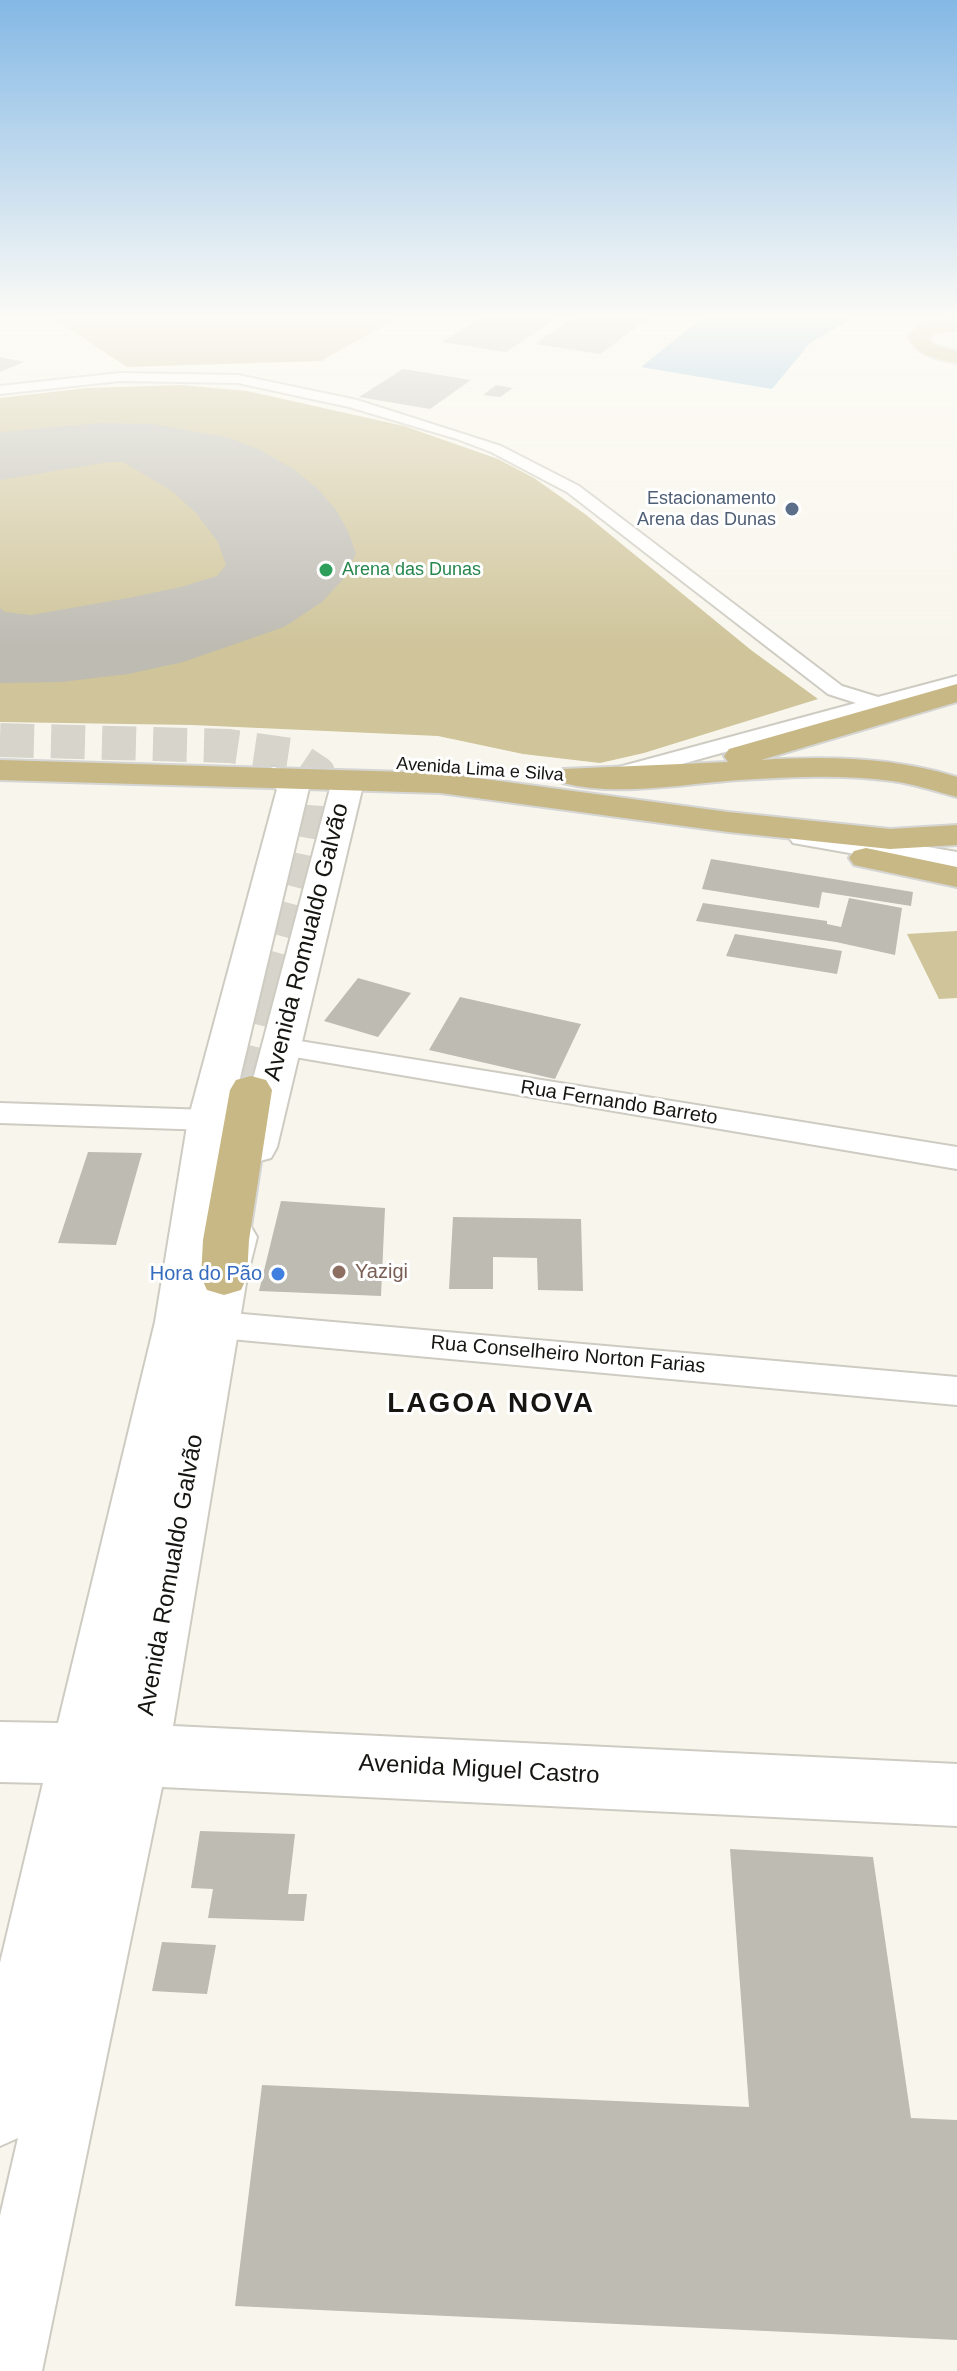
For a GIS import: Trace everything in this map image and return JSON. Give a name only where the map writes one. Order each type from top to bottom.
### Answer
[{"type":"main road","points":[[672,775],[957,693]]},
{"type":"main road","name":"Avenida Lima e Silva","points":[[0,753],[471,766],[603,779],[889,770],[957,787]]},
{"type":"main road","name":"Avenida Lima e Silva","points":[[0,770],[440,783],[728,822]]},
{"type":"main road","name":"Avenida Romualdo Galvão","points":[[207,1308],[209,1120],[293,788],[289,782],[274,777]]},
{"type":"main road","name":"Avenida Romualdo Galvão","points":[[3,2371],[110,1754],[207,1308],[281,1047],[348,781]]},
{"type":"main road","points":[[728,822],[901,840],[957,835]]},
{"type":"main road","points":[[728,822],[957,862]]},
{"type":"main road","points":[[728,822],[760,835],[793,843],[957,877]]},
{"type":"main road","points":[[207,1308],[226,1240],[251,1090]]},
{"type":"main road","name":"Avenida Miguel Castro","points":[[0,1752],[110,1754],[957,1795]]},
{"type":"main road","name":"Avenida Romualdo Galvão","points":[[0,2110],[110,1754]]},
{"type":"street","points":[[421,424],[496,449],[573,489],[835,690],[875,703]]},
{"type":"street","points":[[603,779],[957,682]]},
{"type":"street","points":[[835,690],[846,711]]},
{"type":"street","name":"Rua Fernando Barreto","points":[[281,1047],[957,1158]]},
{"type":"street","points":[[0,1113],[209,1120]]},
{"type":"street","name":"Rua Conselheiro Norton Farias","points":[[207,1308],[957,1391]]},
{"type":"shaded area","name":"Arena das Dunas","points":[[0,424],[404,426],[498,459],[534,478],[585,514],[751,650],[818,699],[644,753],[600,763],[523,754],[438,736],[192,725],[0,722]]},
{"type":"shaded area","points":[[957,931],[957,998],[939,999],[907,934]]},
{"type":"building","name":"Arena das Dunas","points":[[92,424],[153,424],[230,438],[260,450],[293,469],[317,488],[336,510],[356,554],[343,579],[322,602],[284,627],[183,662],[128,674],[61,682],[0,683],[0,608],[5,612],[31,615],[128,598],[217,576],[226,565],[218,542],[196,513],[172,491],[123,462],[0,480],[0,432]]},
{"type":"building","points":[[711,859],[913,892],[911,906],[822,892],[819,908],[702,889]]},
{"type":"building","points":[[849,898],[902,908],[895,955],[836,942],[696,921],[703,903],[827,921],[827,924],[841,927]]},
{"type":"building","points":[[735,934],[842,951],[837,974],[726,956]]},
{"type":"building","points":[[358,978],[411,993],[378,1037],[324,1021]]},
{"type":"building","points":[[460,997],[581,1024],[555,1079],[429,1050]]},
{"type":"building","points":[[88,1152],[142,1153],[116,1245],[58,1243]]},
{"type":"building","points":[[281,1201],[385,1208],[381,1296],[259,1291]]},
{"type":"building","points":[[453,1217],[581,1219],[583,1291],[538,1290],[537,1258],[493,1257],[493,1289],[449,1289]]},
{"type":"building","points":[[200,1831],[295,1834],[288,1894],[307,1894],[304,1921],[208,1918],[213,1889],[191,1888]]},
{"type":"building","points":[[730,1849],[873,1857],[911,2118],[957,2120],[957,2340],[235,2306],[262,2085],[749,2107]]},
{"type":"building","points":[[162,1942],[216,1945],[207,1994],[152,1991]]},
{"type":"tunnel","points":[[0,740],[229,746],[291,755],[318,773],[319,795],[313,849],[277,986]]},
{"type":"tunnel","points":[[251,1090],[277,984]]},
{"type":"place","name":"Estacionamento Arena das Dunas","points":[[792,509]]},
{"type":"place","name":"Arena das Dunas","points":[[326,570]]},
{"type":"place","name":"Yazigi","points":[[339,1272]]},
{"type":"place","name":"Hora do Pão","points":[[278,1274]]},
{"type":"district","name":"LAGOA NOVA","points":[[491,1404]]}]
